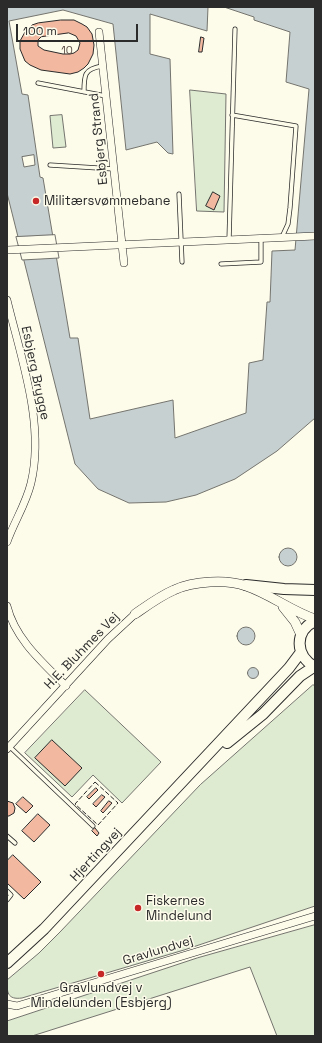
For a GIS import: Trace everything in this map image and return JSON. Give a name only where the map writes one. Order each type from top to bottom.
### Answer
[{"type":"main road","points":[[246,586],[315,590]]},
{"type":"main road","points":[[315,620],[304,628],[299,643],[301,652],[309,663],[315,666]]},
{"type":"main road","name":"Hjertingvej","points":[[7,963],[44,929],[289,668],[301,652]]},
{"type":"main road","name":"Hjertingvej","points":[[201,762],[263,714],[300,676],[315,666]]},
{"type":"street","name":"Esbjerg Strand","points":[[99,32],[124,263]]},
{"type":"street","points":[[10,250],[315,236]]},
{"type":"street","name":"Esbjerg Brygge","points":[[7,300],[33,410],[35,437],[31,483],[7,542]]},
{"type":"street","name":"H.E. Bluhmes Vej","points":[[8,747],[108,639],[135,614],[154,601],[176,589],[199,583],[218,582],[246,586],[315,620]]},
{"type":"street","name":"H.E. Bluhmes Vej","points":[[278,602],[295,622],[301,635]]},
{"type":"street","points":[[7,606],[18,632],[32,651],[66,686]]},
{"type":"street","name":"Gravlundvej","points":[[7,1004],[17,1006],[315,916]]},
{"type":"lane","points":[[229,240],[235,29]]},
{"type":"lane","points":[[84,92],[84,78],[87,72],[93,68],[103,66]]},
{"type":"lane","points":[[38,83],[106,96]]},
{"type":"lane","points":[[232,114],[296,126],[290,208],[286,237]]},
{"type":"lane","points":[[50,165],[114,169]]},
{"type":"lane","points":[[180,194],[182,262]]},
{"type":"lane","points":[[221,264],[261,262],[261,238]]},
{"type":"lane","points":[[8,747],[93,826]]},
{"type":"lane","points":[[7,836],[15,843]]},
{"type":"lane","points":[[7,891],[11,896],[7,900]]},
{"type":"green space","points":[[190,90],[226,94],[224,212],[197,211]]},
{"type":"green space","points":[[62,115],[66,147],[53,148],[50,116]]},
{"type":"green space","points":[[313,685],[315,685],[315,906],[184,950],[22,998],[13,998],[9,994],[7,988],[7,980],[39,953],[60,932],[200,785]]},
{"type":"green space","points":[[85,690],[161,762],[122,803],[93,775],[72,797],[25,753]]},
{"type":"green space","points":[[315,925],[315,1036],[277,1036],[250,967],[32,1036],[7,1036],[7,1021],[197,958]]},
{"type":"shaded area","points":[[7,7],[208,7],[207,31],[150,14],[150,54],[170,59],[173,154],[168,153],[157,142],[126,150],[113,24],[63,10],[9,21],[22,94],[28,95],[40,177],[43,178],[70,338],[78,338],[90,419],[173,400],[175,438],[246,413],[249,363],[263,360],[267,302],[270,302],[272,251],[295,250],[309,89],[286,82],[290,32],[254,20],[254,17],[224,7],[315,7],[315,418],[277,451],[235,479],[196,495],[166,502],[129,503],[98,489],[75,464],[7,193]]},
{"type":"shaded area","points":[[288,548],[294,551],[297,557],[294,563],[288,566],[282,563],[279,557],[282,551]]},
{"type":"shaded area","points":[[246,627],[252,630],[255,636],[252,642],[246,645],[240,642],[237,636],[240,630]]},
{"type":"shaded area","points":[[251,668],[255,668],[257,669],[257,677],[251,678],[248,675],[248,671]]},
{"type":"pier","points":[[34,155],[35,165],[24,167],[22,157]]},
{"type":"pier","points":[[55,235],[59,258],[22,260],[16,237]]},
{"type":"building","points":[[74,20],[87,27],[92,34],[94,45],[93,54],[88,64],[78,72],[70,74],[41,70],[25,61],[20,49],[20,41],[25,32],[32,25],[38,23]],"holes":[[[69,33],[76,36],[80,43],[78,50],[74,53],[63,54],[44,50],[38,46],[38,40],[41,37]]]},
{"type":"building","points":[[201,37],[204,38],[202,52],[199,52]]},
{"type":"building","points":[[213,192],[220,196],[214,210],[206,206]]},
{"type":"building","points":[[52,740],[82,768],[65,786],[35,758]]},
{"type":"building","points":[[96,788],[98,790],[89,799],[87,797]]},
{"type":"building","points":[[102,795],[105,797],[96,807],[93,804]]},
{"type":"building","points":[[23,797],[33,806],[26,813],[16,804]]},
{"type":"building","points":[[7,801],[13,803],[15,808],[14,813],[9,816],[7,816]]},
{"type":"building","points":[[109,801],[112,803],[103,813],[101,811]]},
{"type":"building","points":[[38,814],[50,825],[34,842],[22,831]]},
{"type":"building","points":[[95,828],[99,833],[97,836],[92,831]]},
{"type":"building","points":[[13,855],[41,882],[24,899],[7,883],[7,861]]},
{"type":"fence","points":[[95,782],[118,803],[98,825],[75,804],[95,782]]},
{"type":"place","name":"Militærsvømmebane","points":[[36,201]]},
{"type":"place","name":"Fiskernes Mindelund","points":[[138,908]]},
{"type":"place","name":"Gravlundvej v Mindelunden (Esbjerg)","points":[[101,974]]}]
